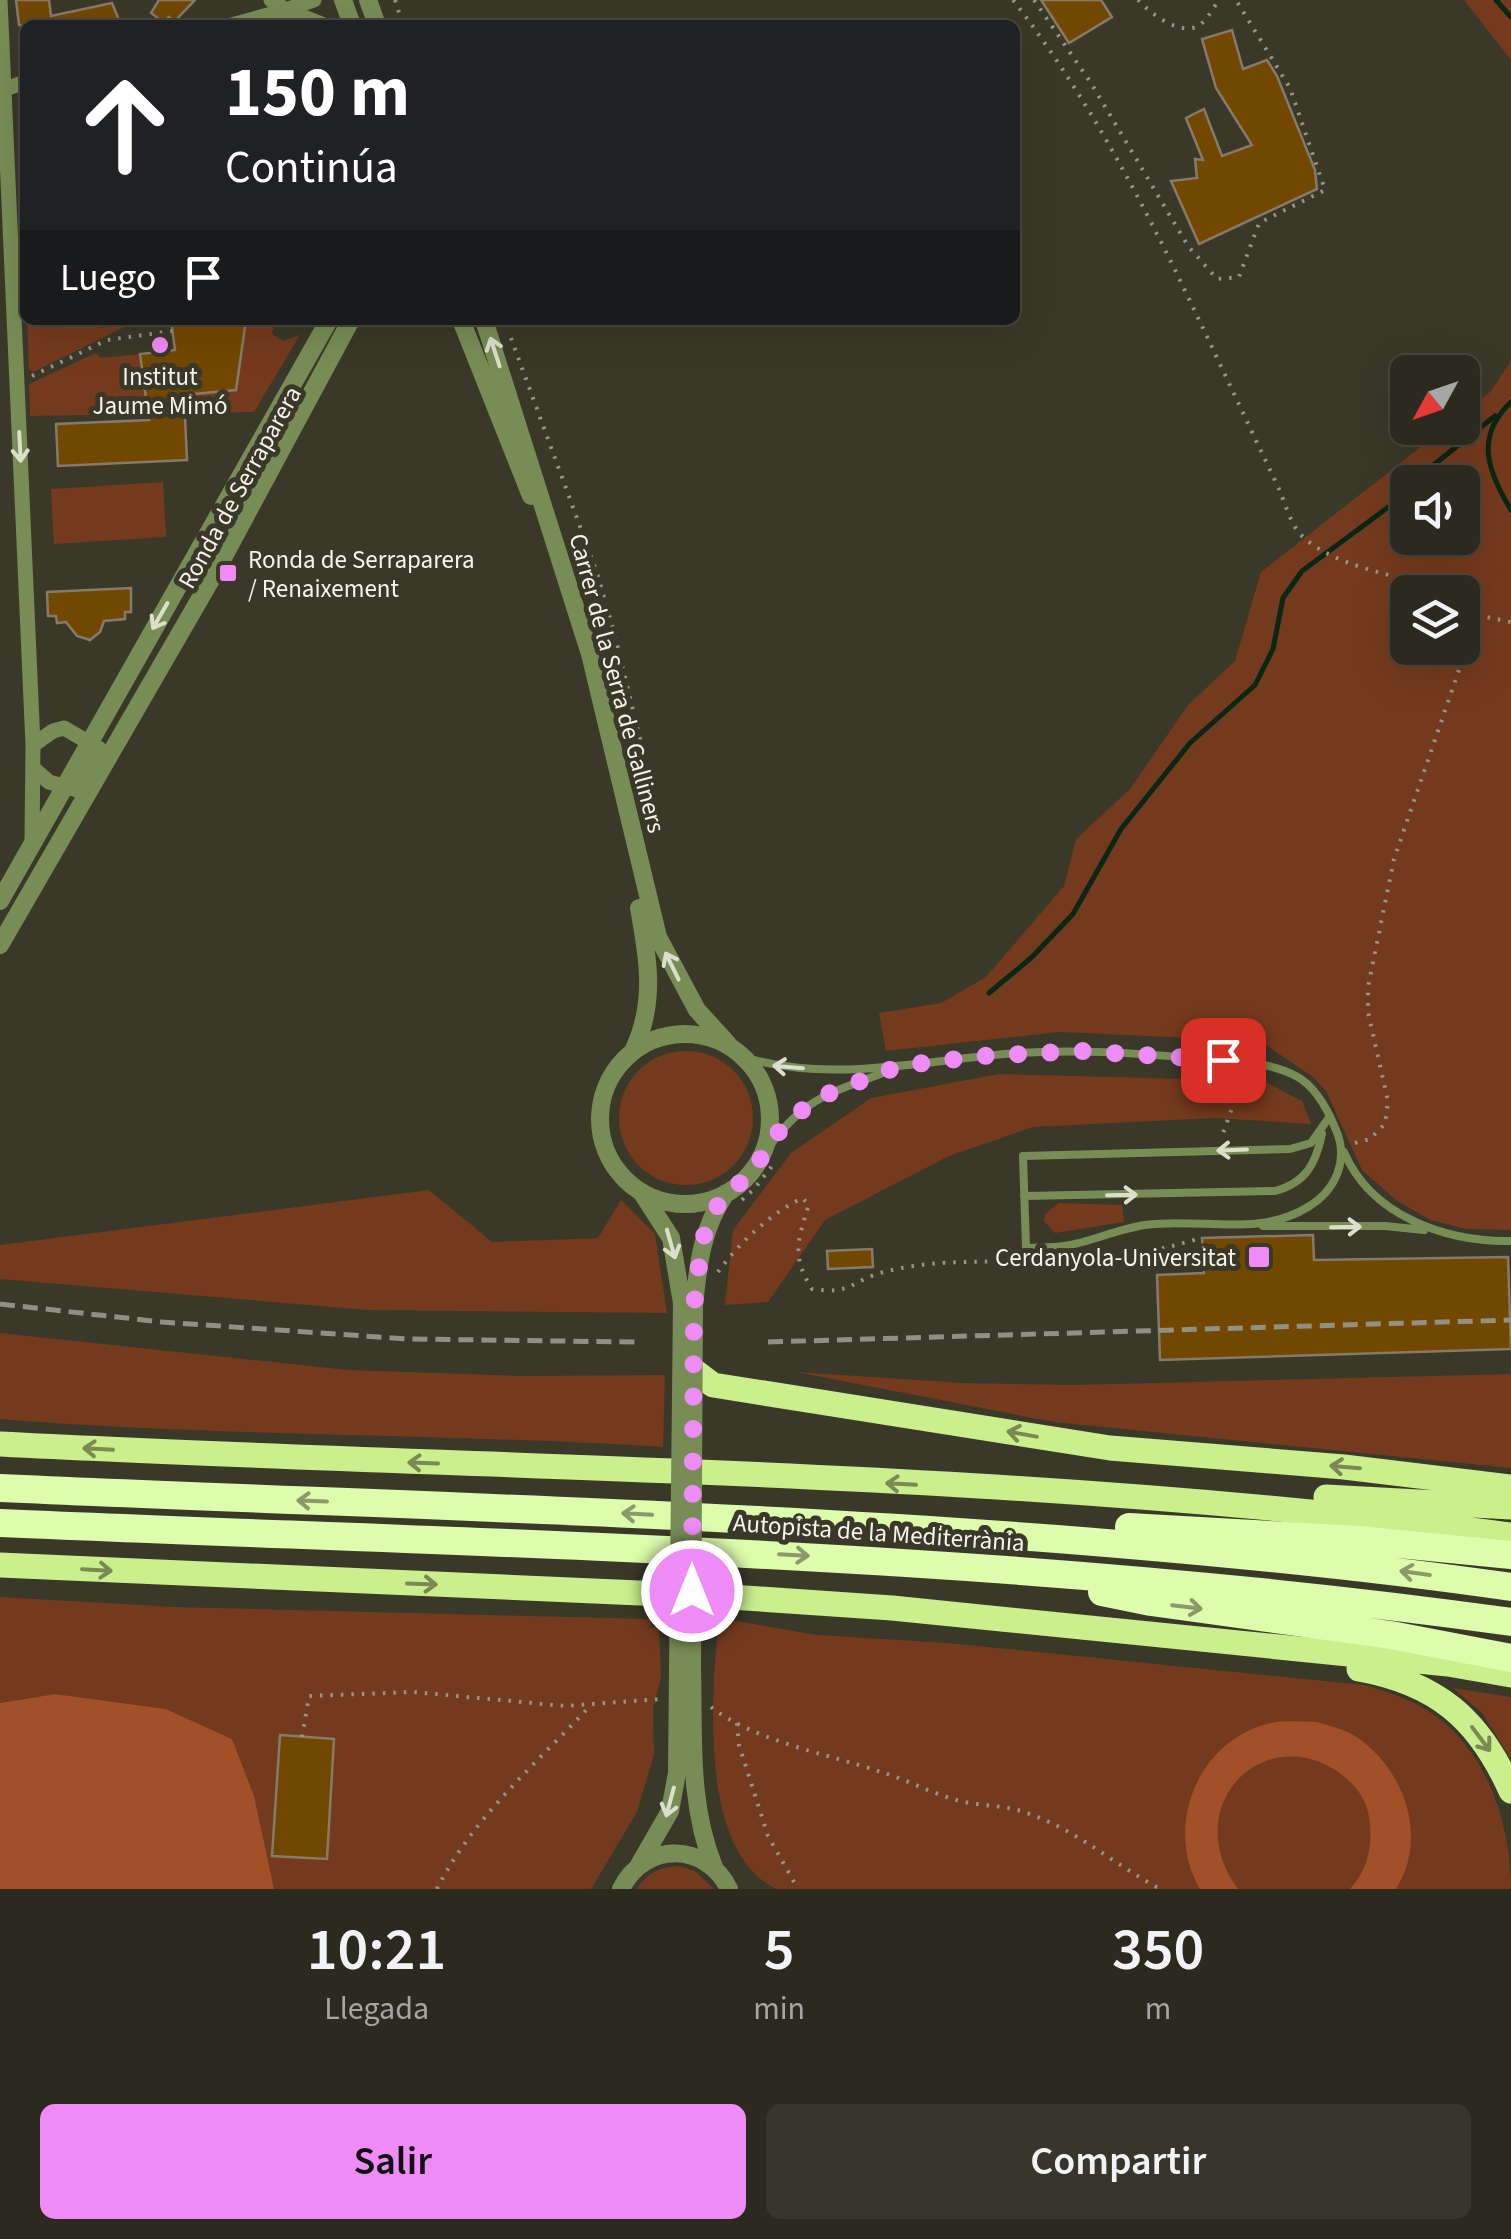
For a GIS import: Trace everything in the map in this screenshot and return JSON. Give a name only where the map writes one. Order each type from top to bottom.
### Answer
[{"type":"highway","points":[[693,1370],[713,1385],[1061,1441],[1511,1487]]},
{"type":"highway","points":[[0,1444],[1138,1497],[1356,1515],[1511,1535]]},
{"type":"highway","name":"Autopista de la Mediterrània","points":[[0,1488],[618,1512],[952,1531],[1402,1571],[1511,1587]]},
{"type":"highway","points":[[1138,1497],[1318,1496],[1511,1507]]},
{"type":"highway","name":"Autopista de la Mediterrània","points":[[0,1522],[680,1550],[988,1568],[1257,1591],[1511,1622]]},
{"type":"highway","points":[[952,1531],[1140,1527],[1359,1540],[1511,1555]]},
{"type":"highway","points":[[0,1565],[731,1597],[892,1608],[1428,1662],[1511,1675]]},
{"type":"highway","points":[[988,1568],[1151,1602],[1308,1622],[1511,1658]]},
{"type":"highway","points":[[892,1608],[940,1624],[1117,1647],[1352,1668],[1400,1678],[1440,1697],[1466,1719],[1486,1744],[1511,1790]]},
{"type":"street","points":[[0,0],[33,745],[32,844]]},
{"type":"street","points":[[271,0],[311,20]]},
{"type":"street","points":[[250,20],[314,0]]},
{"type":"street","name":"Ronda de Serraparera","points":[[242,470],[244,454],[317,325]]},
{"type":"street","name":"Ronda de Serraparera","points":[[0,900],[70,788],[242,470],[326,325]]},
{"type":"street","name":"Ronda de Serraparera","points":[[0,945],[216,571],[348,325]]},
{"type":"street","name":"Ronda de Serraparera","points":[[156,673],[170,664],[358,325]]},
{"type":"street","name":"Carrer de la Serra de Galliners","points":[[463,325],[534,504],[606,754],[648,964],[647,1013],[634,1049]]},
{"type":"street","name":"Carrer de la Serra de Galliners","points":[[486,325],[590,654],[658,937],[697,1010],[728,1044]]},
{"type":"street","points":[[33,745],[43,736],[64,728],[94,745],[144,690]]},
{"type":"street","points":[[33,768],[49,782],[70,788],[49,841],[48,862]]},
{"type":"street","points":[[730,1200],[669,1202],[628,1182],[612,1161],[600,1127],[604,1090],[618,1064],[634,1049],[678,1037],[728,1044],[747,1058],[764,1082],[771,1108],[770,1156],[730,1200],[713,1213],[702,1241],[688,1304],[685,1670],[701,1835],[714,1867],[730,1888]]},
{"type":"street","points":[[622,1889],[670,1811],[685,1670],[693,1370],[688,1304],[671,1238],[642,1192]]},
{"type":"street","points":[[640,1865],[654,1856],[677,1852],[714,1867]]},
{"type":"lane","points":[[747,1058],[775,1066],[809,1068],[899,1066],[982,1056],[1081,1051],[1257,1064],[1298,1076],[1312,1088],[1330,1116],[1355,1174],[1365,1186],[1401,1214],[1438,1232]]},
{"type":"lane","points":[[770,1156],[785,1123],[807,1104],[899,1066]]},
{"type":"lane","points":[[1024,1196],[1289,1187],[1304,1176],[1318,1152],[1330,1116]]},
{"type":"lane","points":[[1323,1130],[1311,1143],[1290,1149],[1023,1156],[1026,1248],[1062,1246],[1146,1225],[1385,1226],[1511,1241]]},
{"type":"lane","points":[[1254,1226],[1297,1212],[1321,1197],[1339,1173],[1342,1146]]},
{"type":"path","points":[[1013,0],[1041,36],[1118,161],[1178,273],[1300,535],[1343,563],[1360,563],[1390,576]]},
{"type":"path","points":[[1034,0],[1092,83],[1188,246],[1217,279],[1239,277],[1259,223],[1325,190],[1290,88],[1236,0]]},
{"type":"path","points":[[1138,0],[1176,26],[1191,29],[1202,25],[1220,0]]},
{"type":"path","points":[[29,378],[108,340],[173,332]]},
{"type":"path","name":"Carrer de la Serra de Galliners","points":[[510,336],[597,573],[641,743],[652,827]]},
{"type":"path","points":[[1480,615],[1511,622]]},
{"type":"path","points":[[1342,1146],[1370,1138],[1385,1124],[1388,1101],[1368,1012],[1368,987],[1394,859],[1460,665]]},
{"type":"path","points":[[1208,1059],[1230,1097],[1232,1108],[1222,1131],[1223,1151]]},
{"type":"path","points":[[730,1200],[754,1190],[770,1156]]},
{"type":"path","points":[[712,1268],[712,1282],[739,1246],[802,1198],[809,1204],[797,1241],[799,1268],[812,1289],[837,1293],[883,1272],[921,1266],[1038,1260]]},
{"type":"path","points":[[1051,1261],[1090,1262],[1135,1256],[1202,1238]]},
{"type":"path","points":[[302,1737],[310,1696],[413,1692],[565,1706],[662,1698]]},
{"type":"path","points":[[704,1699],[736,1724],[813,1753],[881,1772],[960,1801],[1018,1810],[1072,1831],[1122,1868],[1160,1889]]},
{"type":"path","points":[[436,1889],[494,1804],[592,1704]]},
{"type":"path","points":[[736,1724],[768,1836],[798,1889]]},
{"type":"shaded area","points":[[1464,0],[1511,0],[1511,60]]},
{"type":"shaded area","points":[[27,325],[100,328],[129,325],[33,372],[29,369]]},
{"type":"shaded area","points":[[245,325],[274,325],[272,334],[283,341],[300,335],[254,412],[30,416],[29,384],[96,353],[101,358],[140,354],[146,400],[235,390]]},
{"type":"shaded area","points":[[1511,361],[1511,1230],[1467,1229],[1430,1220],[1396,1200],[1362,1170],[1326,1091],[1313,1077],[1260,1041],[1059,1032],[886,1051],[879,1013],[941,1003],[986,977],[1064,886],[1076,839],[1130,789],[1188,705],[1235,661],[1261,572],[1390,471],[1390,555],[1480,555],[1480,465],[1398,465],[1423,445],[1480,445],[1480,400],[1491,391]]},
{"type":"shaded area","points":[[163,482],[166,537],[54,544],[51,489]]},
{"type":"shaded area","points":[[686,1051],[712,1056],[733,1071],[748,1092],[753,1118],[748,1144],[733,1165],[712,1180],[686,1185],[660,1180],[639,1165],[624,1144],[619,1118],[624,1092],[639,1071],[660,1056]]},
{"type":"shaded area","points":[[999,1074],[1264,1081],[1302,1101],[1311,1124],[1214,1118],[1033,1127],[949,1156],[825,1220],[768,1302],[725,1305],[733,1230],[791,1153],[871,1098]]},
{"type":"shaded area","points":[[429,1190],[492,1242],[598,1238],[621,1200],[655,1234],[667,1313],[368,1310],[0,1279],[0,1245]]},
{"type":"shaded area","points":[[1059,1203],[1122,1205],[1124,1222],[1055,1233],[1044,1221],[1045,1214]]},
{"type":"shaded area","points":[[0,1333],[348,1370],[523,1376],[665,1375],[663,1447],[0,1419]]},
{"type":"shaded area","points":[[796,1372],[963,1383],[1073,1385],[1511,1374],[1511,1468],[1054,1422]]},
{"type":"shaded area","points":[[0,1597],[175,1607],[651,1619],[651,1627],[659,1629],[661,1678],[653,1708],[654,1755],[637,1812],[591,1889],[274,1889],[232,1739],[166,1709],[55,1694],[0,1703]]},
{"type":"shaded area","points":[[719,1618],[817,1635],[948,1643],[1365,1685],[1383,1691],[1436,1716],[1470,1751],[1501,1817],[1511,1889],[777,1889],[751,1870],[733,1842],[722,1807],[713,1726]]},
{"type":"shaded area","points":[[1453,1688],[1511,1697],[1511,1759],[1482,1713]]},
{"type":"shaded area","points":[[55,1694],[166,1709],[232,1739],[254,1796],[274,1889],[0,1889],[0,1703]]},
{"type":"shaded area","points":[[1276,1722],[1317,1722],[1355,1736],[1387,1766],[1398,1785],[1410,1826],[1410,1848],[1406,1869],[1396,1889],[1350,1889],[1362,1873],[1370,1847],[1364,1801],[1346,1778],[1317,1761],[1289,1757],[1262,1762],[1240,1777],[1225,1799],[1218,1826],[1221,1857],[1238,1889],[1200,1889],[1189,1865],[1185,1839],[1194,1789],[1207,1766],[1245,1732]]},
{"type":"shaded area","points":[[680,1866],[695,1871],[714,1889],[637,1889],[655,1871]]},
{"type":"building","points":[[16,0],[49,0],[51,16],[112,3],[119,20],[20,20],[19,25]]},
{"type":"building","points":[[159,0],[195,0],[176,20],[160,20],[151,13]]},
{"type":"building","points":[[1041,0],[1101,0],[1112,17],[1069,43]]},
{"type":"building","points":[[1232,30],[1243,69],[1267,60],[1277,76],[1315,170],[1317,189],[1199,244],[1171,181],[1197,178],[1195,159],[1203,160],[1186,118],[1204,109],[1222,156],[1252,145],[1216,88],[1202,39]]},
{"type":"building","points":[[172,325],[245,325],[236,390],[184,395],[187,460],[58,466],[56,424],[149,420],[140,354],[175,350]]},
{"type":"building","points":[[131,588],[131,612],[125,612],[125,619],[104,621],[100,632],[90,640],[77,636],[66,622],[57,623],[56,616],[48,616],[47,592]]},
{"type":"building","points":[[1313,1235],[1314,1260],[1508,1257],[1511,1349],[1160,1360],[1157,1275],[1204,1273],[1202,1238]]},
{"type":"building","points":[[872,1249],[873,1267],[828,1269],[827,1251]]},
{"type":"building","points":[[280,1735],[334,1739],[327,1859],[272,1856]]},
{"type":"waterway","points":[[1496,0],[1511,17]]},
{"type":"waterway","points":[[1511,402],[1492,428],[1488,455],[1496,482],[1511,510]]},
{"type":"waterway","points":[[1433,465],[1495,416]]},
{"type":"waterway","points":[[989,993],[1032,957],[1073,914],[1121,829],[1190,743],[1255,685],[1273,649],[1283,598],[1302,571],[1390,506]]},
{"type":"railway","points":[[0,1304],[162,1322],[408,1339],[635,1342]]},
{"type":"railway","points":[[768,1342],[1511,1320]]},
{"type":"place","name":"Institut Jaume Mimó","points":[[160,345]]},
{"type":"place","name":"Ronda de Serraparera / Renaixement","points":[[228,573]]},
{"type":"place","name":"Cerdanyola-Universitat","points":[[1259,1257]]},
{"type":"route","points":[[692,1591],[694,1306],[702,1241],[726,1193],[748,1177],[785,1123],[820,1097],[899,1066],[1024,1052],[1081,1051],[1223,1060]]}]
